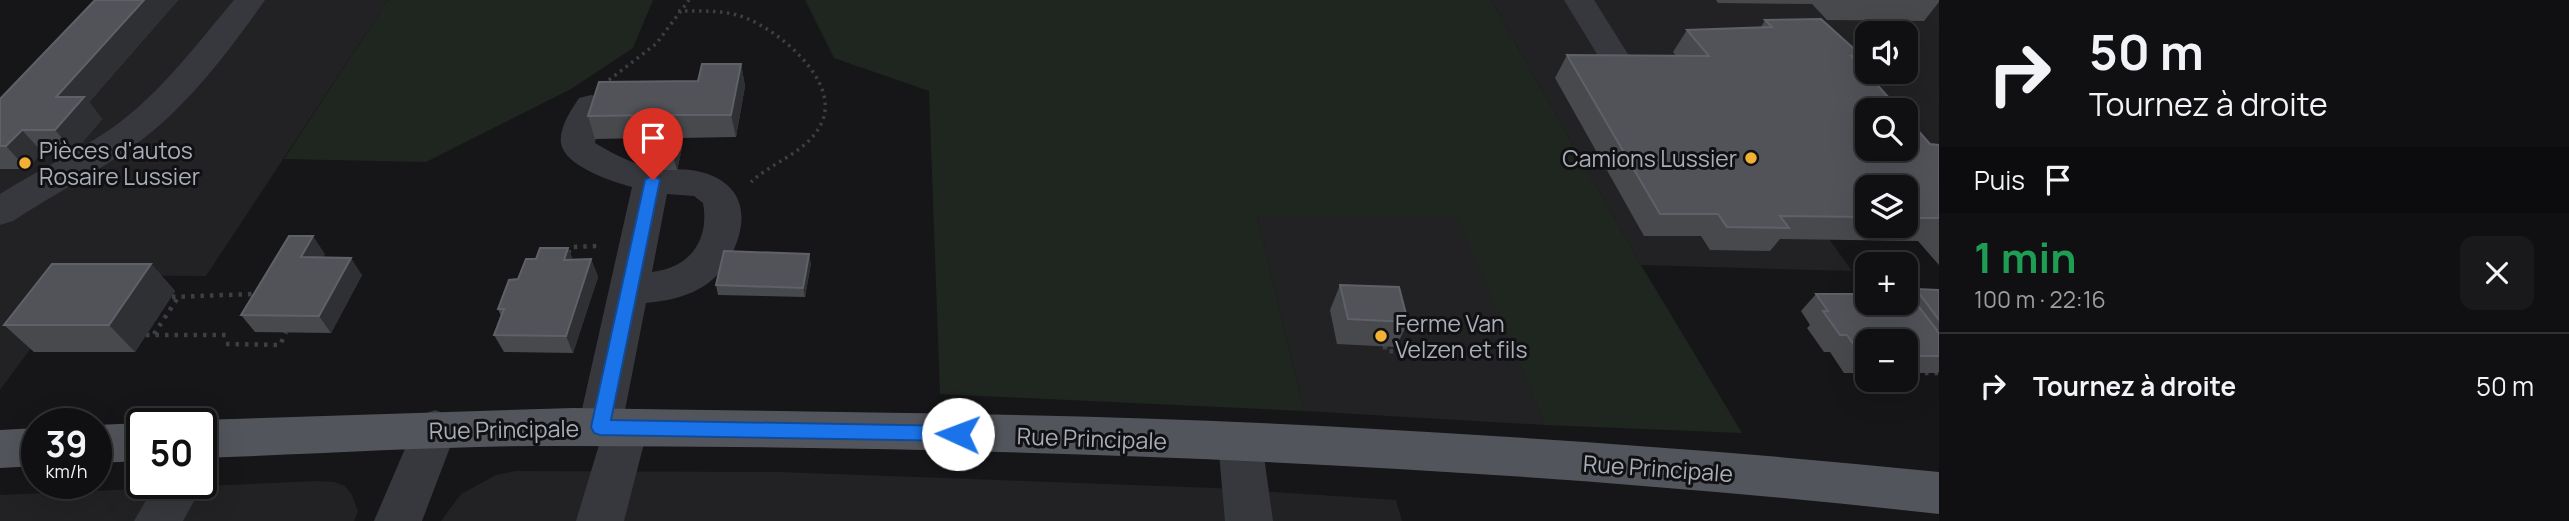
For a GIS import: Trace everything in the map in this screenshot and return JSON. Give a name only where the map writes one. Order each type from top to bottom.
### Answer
[{"type":"main road","name":"Rue Principale","points":[[217,441],[435,429],[613,428],[905,432],[1240,442],[1580,462],[1807,479],[1939,493]]},
{"type":"main road","points":[[0,449],[21,448]]},
{"type":"street","points":[[0,212],[117,141],[140,124],[178,87],[250,0]]},
{"type":"street","points":[[1579,0],[1627,78]]},
{"type":"street","points":[[592,116],[577,137],[576,144],[580,149],[623,173],[653,180],[706,186],[723,201],[725,212],[722,236],[700,272],[683,282],[630,289]]},
{"type":"street","points":[[600,521],[630,289],[653,180]]},
{"type":"street","points":[[398,521],[435,429]]},
{"type":"street","points":[[1240,442],[1249,521]]},
{"type":"street","points":[[158,521],[171,499]]},
{"type":"path","points":[[592,116],[595,94],[656,44],[678,11],[689,0]]},
{"type":"path","points":[[678,11],[724,12],[746,18],[775,33],[813,68],[821,86],[825,106],[824,119],[815,135],[755,177],[725,212]]},
{"type":"path","points":[[172,297],[253,294]]},
{"type":"path","points":[[154,335],[179,296]]},
{"type":"path","points":[[226,344],[280,345],[286,332]]},
{"type":"path","points":[[146,335],[230,335]]},
{"type":"path","points":[[1385,346],[1385,351],[1427,353]]},
{"type":"path","points":[[1918,373],[1939,373]]},
{"type":"shaded area","points":[[124,0],[388,0],[206,276],[85,275],[0,390],[0,130]]},
{"type":"shaded area","points":[[388,0],[653,0],[633,48],[571,89],[426,162],[284,159]]},
{"type":"shaded area","points":[[805,0],[1491,0],[1641,265],[1742,433],[1545,425],[1457,216],[1257,216],[1304,411],[940,394],[929,91],[834,58]]},
{"type":"shaded area","points":[[1491,0],[1939,0],[1939,265],[1918,241],[1829,239],[1852,271],[1641,265]]},
{"type":"shaded area","points":[[1257,216],[1458,216],[1545,425],[1304,411]]},
{"type":"shaded area","points":[[516,471],[779,472],[1215,488],[1396,500],[1402,521],[441,521],[461,494],[496,475]]},
{"type":"shaded area","points":[[334,482],[345,486],[352,495],[358,512],[354,521],[0,521],[0,495],[21,494],[21,499],[112,499],[112,490],[126,489],[126,499],[217,499],[217,485]]},
{"type":"building","points":[[95,0],[144,0],[56,97],[84,97],[55,130],[22,130],[6,146],[0,146],[0,99]]},
{"type":"building","name":"Camions Lussier","points":[[1821,19],[1855,50],[1855,56],[1851,56],[1855,60],[1855,84],[1876,84],[1889,98],[1855,98],[1855,161],[1918,161],[1918,130],[1930,144],[1939,145],[1939,218],[1918,218],[1918,175],[1855,175],[1855,217],[1780,216],[1789,228],[1727,227],[1718,214],[1660,214],[1567,55],[1709,56],[1687,30],[1772,27],[1765,20]]},
{"type":"building","points":[[702,64],[741,64],[731,115],[673,115],[670,126],[676,125],[670,147],[643,147],[649,125],[658,125],[661,115],[588,116],[599,82],[698,81]]},
{"type":"building","points":[[289,236],[313,236],[301,257],[351,258],[319,316],[241,315]]},
{"type":"building","points":[[540,248],[568,248],[564,260],[591,259],[566,336],[494,335],[504,309],[498,309],[509,280],[518,279],[526,259],[536,259]]},
{"type":"building","points":[[724,251],[809,254],[803,288],[716,285]]},
{"type":"building","points":[[52,264],[151,264],[109,325],[4,325]]},
{"type":"building","points":[[1340,285],[1399,287],[1408,322],[1348,319]]},
{"type":"building","points":[[1918,289],[1939,290],[1939,320],[1918,292]]},
{"type":"building","points":[[1816,294],[1855,294],[1855,315],[1918,315],[1918,306],[1939,333],[1939,356],[1918,356],[1918,329],[1855,329],[1855,346],[1847,335],[1840,335],[1823,311],[1828,311]]},
{"type":"place","name":"Camions Lussier","points":[[1751,158]]},
{"type":"place","name":"Pièces d'autos Rosaire Lussier","points":[[25,163]]},
{"type":"place","name":"Ferme Van Velzen et fils","points":[[1381,336]]},
{"type":"route","points":[[653,180],[600,427],[958,434]]}]
